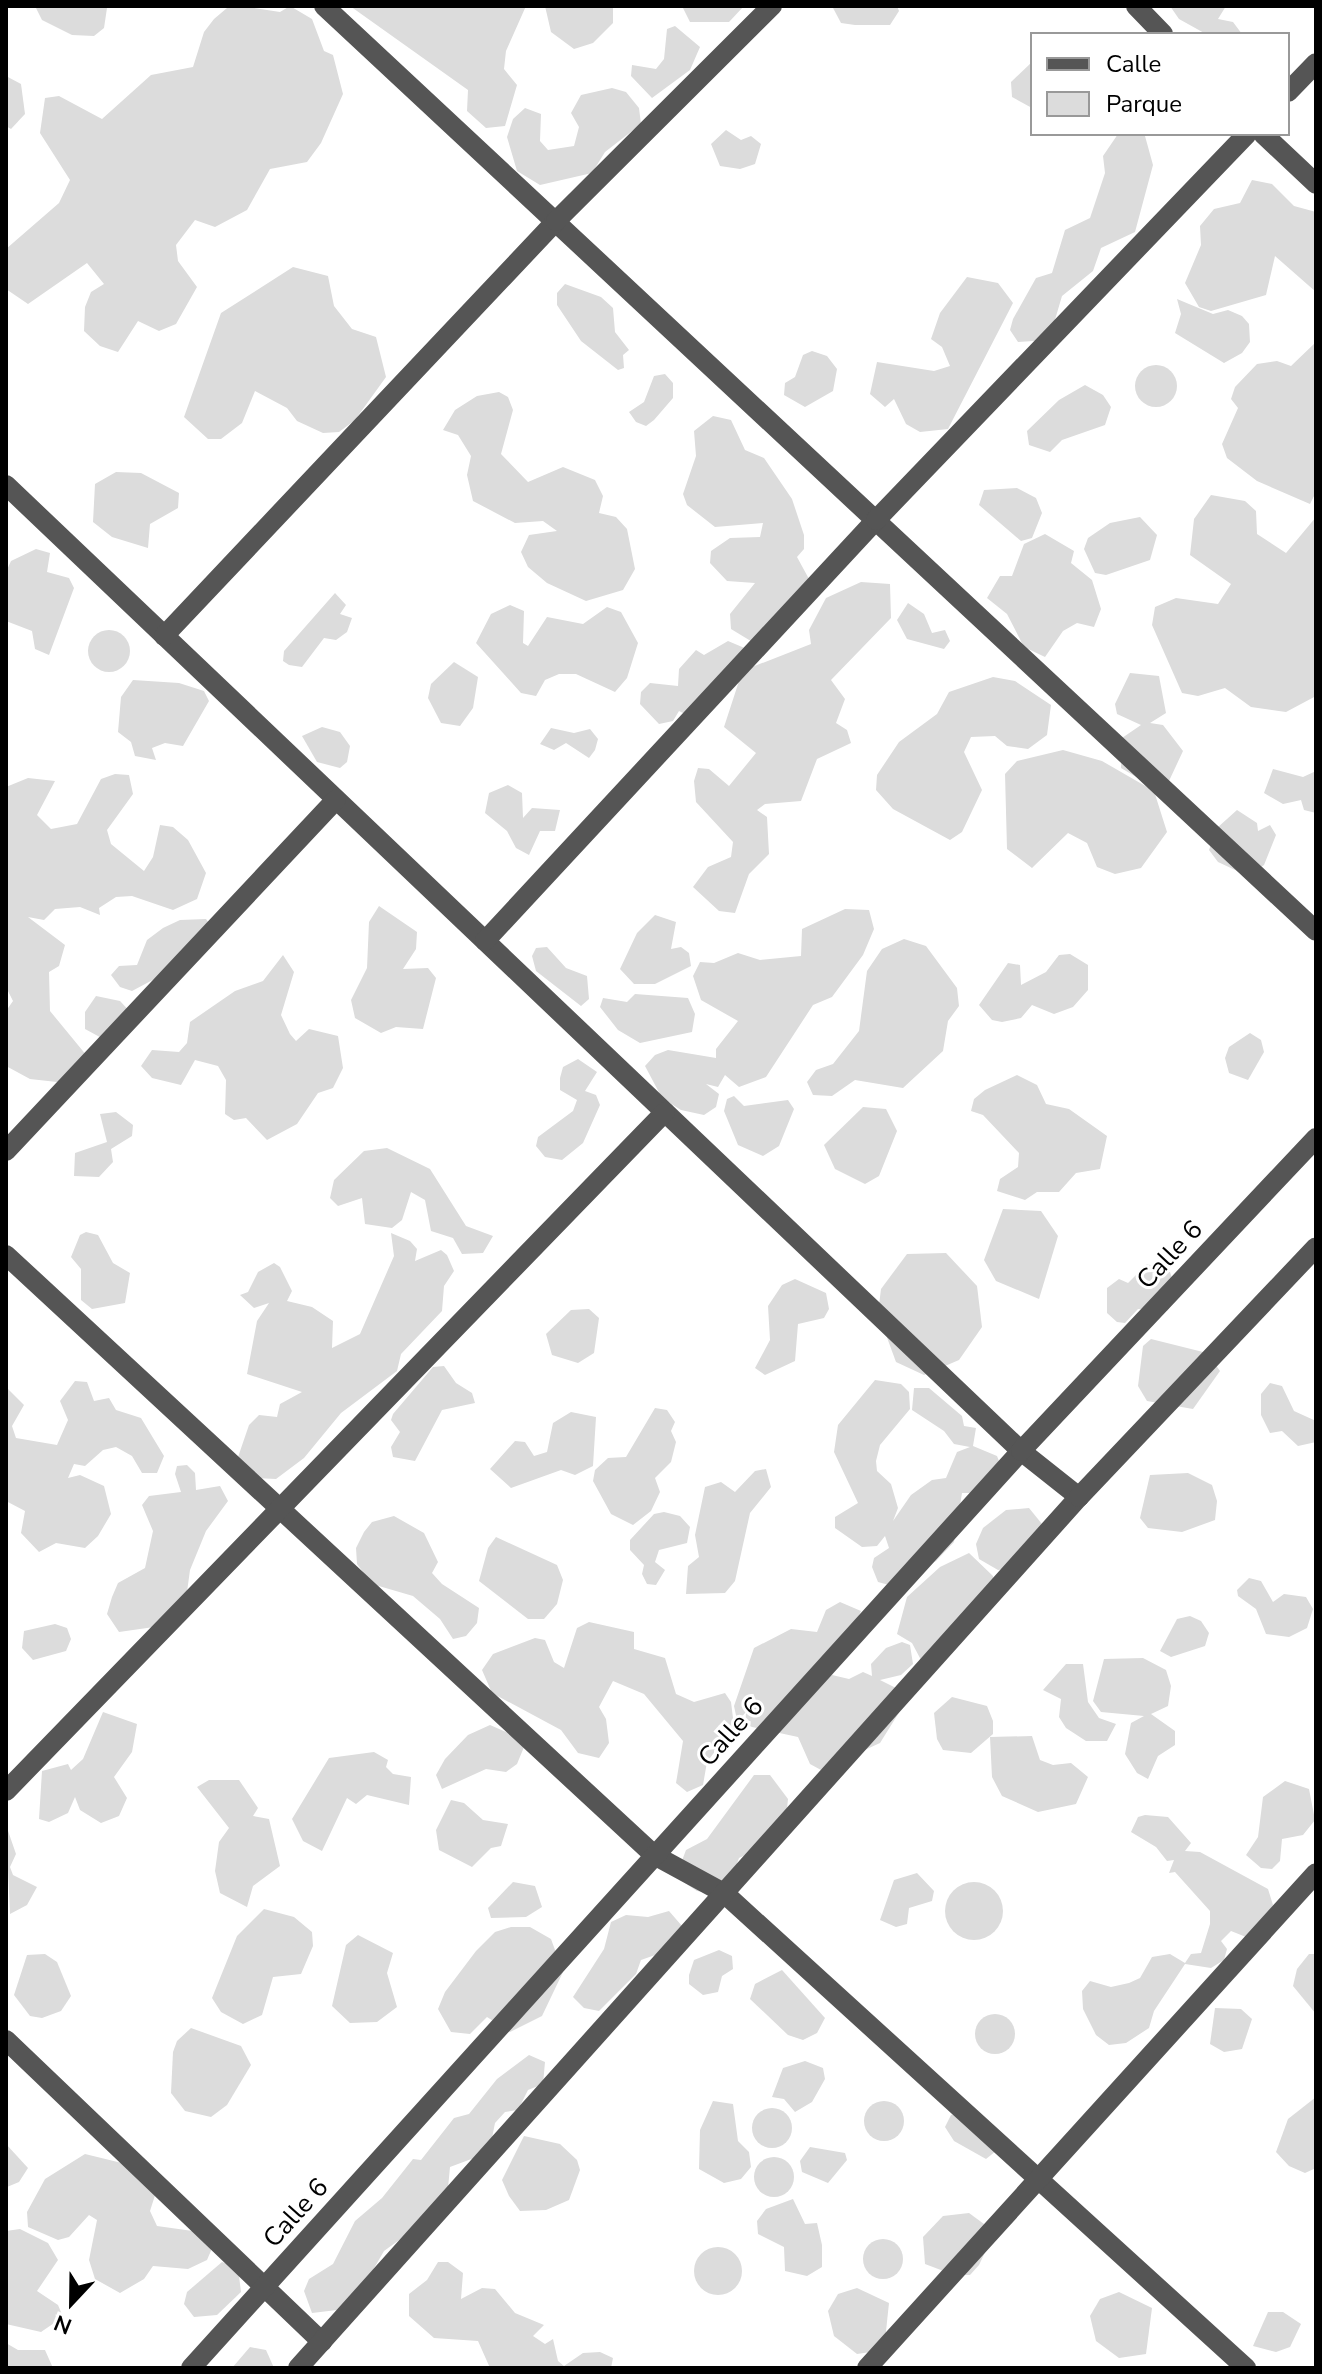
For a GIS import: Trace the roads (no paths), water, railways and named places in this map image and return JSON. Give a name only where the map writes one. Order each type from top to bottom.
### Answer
[{"type":"street","points":[[324,6],[1316,931]]},
{"type":"street","points":[[164,636],[556,221],[772,6]]},
{"type":"street","points":[[1136,6],[1161,32]]},
{"type":"street","points":[[1290,90],[1316,63]]},
{"type":"street","points":[[485,941],[876,520],[1245,136]]},
{"type":"street","points":[[1265,136],[1316,184]]},
{"type":"street","points":[[6,485],[1021,1451],[1079,1497]]},
{"type":"street","points":[[6,1151],[336,800]]},
{"type":"street","points":[[6,1791],[282,1511],[665,1112]]},
{"type":"street","name":"Calle 6","points":[[191,2368],[1021,1451],[1316,1138]]},
{"type":"street","points":[[298,2368],[1079,1497],[1316,1247]]},
{"type":"street","points":[[6,1255],[654,1855],[724,1893],[1040,2177],[1246,2368]]},
{"type":"street","points":[[867,2368],[1316,1873]]},
{"type":"street","points":[[6,2040],[322,2342]]}]
